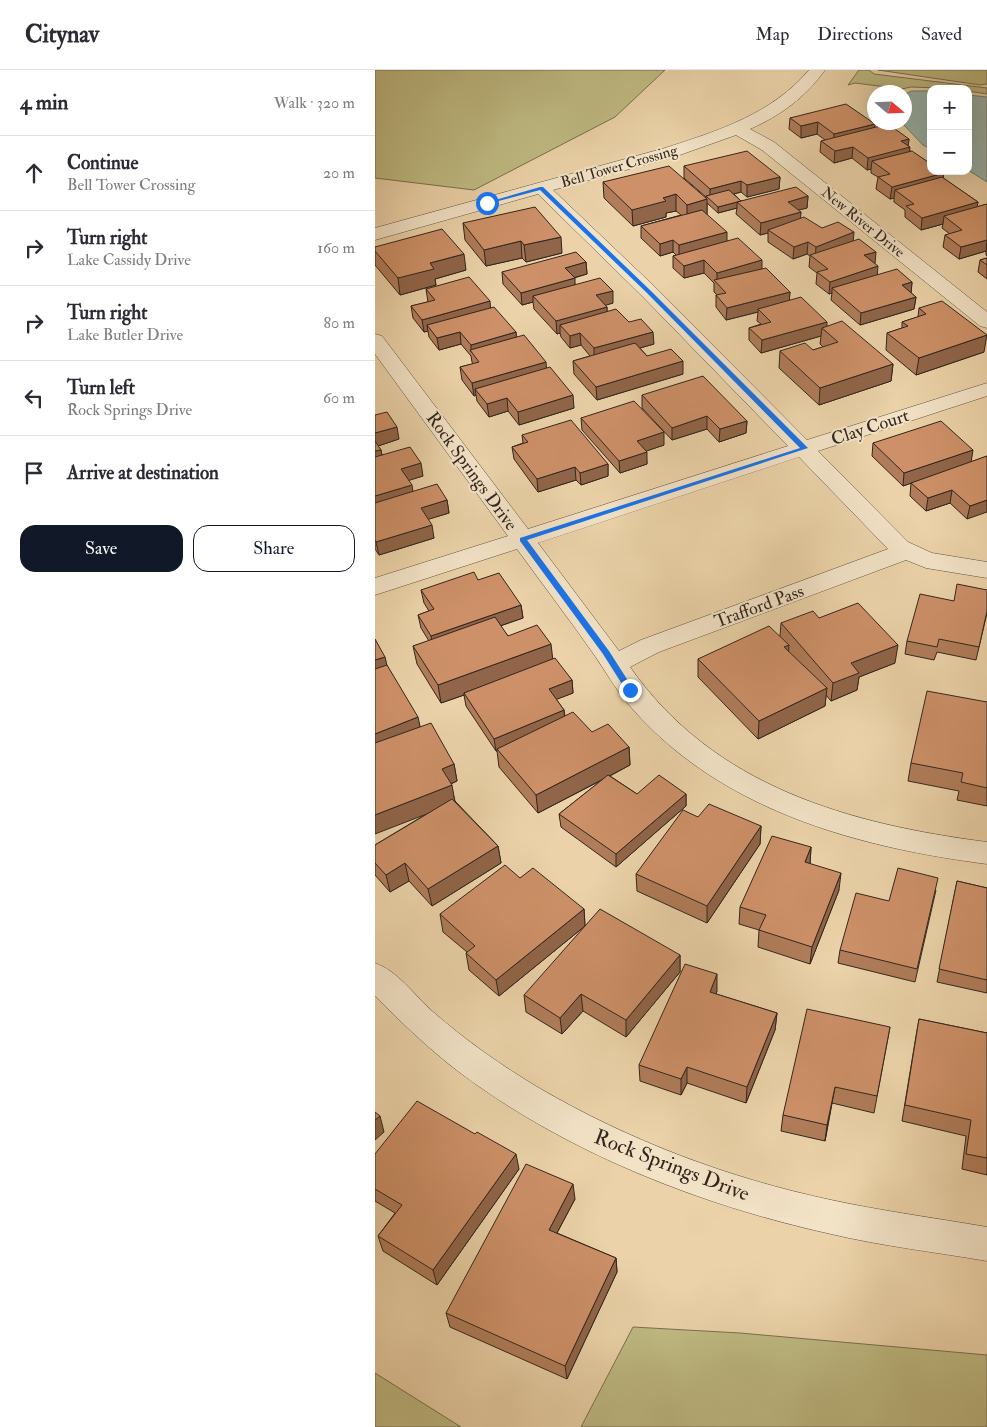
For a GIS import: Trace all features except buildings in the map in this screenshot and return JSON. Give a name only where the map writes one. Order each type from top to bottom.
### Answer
[{"type":"street","name":"Bell Tower Crossing","points":[[375,234],[671,152],[736,128],[785,102],[808,82],[817,70]]},
{"type":"street","name":"New River Drive","points":[[736,128],[768,146],[987,322]]},
{"type":"street","points":[[375,587],[805,448],[649,292],[541,188]]},
{"type":"street","name":"Rock Springs Drive","points":[[375,340],[523,539],[630,690],[662,726],[704,760],[754,789],[781,802],[818,816],[895,839],[987,853]]},
{"type":"street","name":"Clay Court","points":[[987,389],[805,448],[899,547],[926,560],[987,570]]},
{"type":"street","name":"Trafford Pass","points":[[613,664],[649,646],[906,551]]},
{"type":"street","name":"Rock Springs Drive","points":[[375,976],[450,1045],[516,1092],[585,1131],[662,1166],[744,1194],[830,1217],[987,1244]]},
{"type":"shaded area","points":[[375,70],[665,70],[615,117],[474,190],[375,178]]},
{"type":"shaded area","points":[[859,70],[869,70],[874,74],[963,85],[927,85],[927,88],[912,87],[912,85],[855,83],[848,85]]},
{"type":"shaded area","points":[[878,70],[987,70],[987,84],[980,85]]},
{"type":"shaded area","points":[[972,86],[987,88],[987,94],[972,92]]},
{"type":"shaded area","points":[[633,1327],[740,1333],[987,1355],[987,1427],[581,1427]]},
{"type":"shaded area","points":[[375,1373],[461,1427],[375,1427]]},
{"type":"water","points":[[912,91],[927,91],[927,147],[909,130],[912,130]]},
{"type":"water","points":[[972,95],[987,97],[987,182],[972,173]]},
{"type":"route","points":[[487,203],[541,188],[649,292],[805,448],[523,539],[606,652],[630,690]]}]
